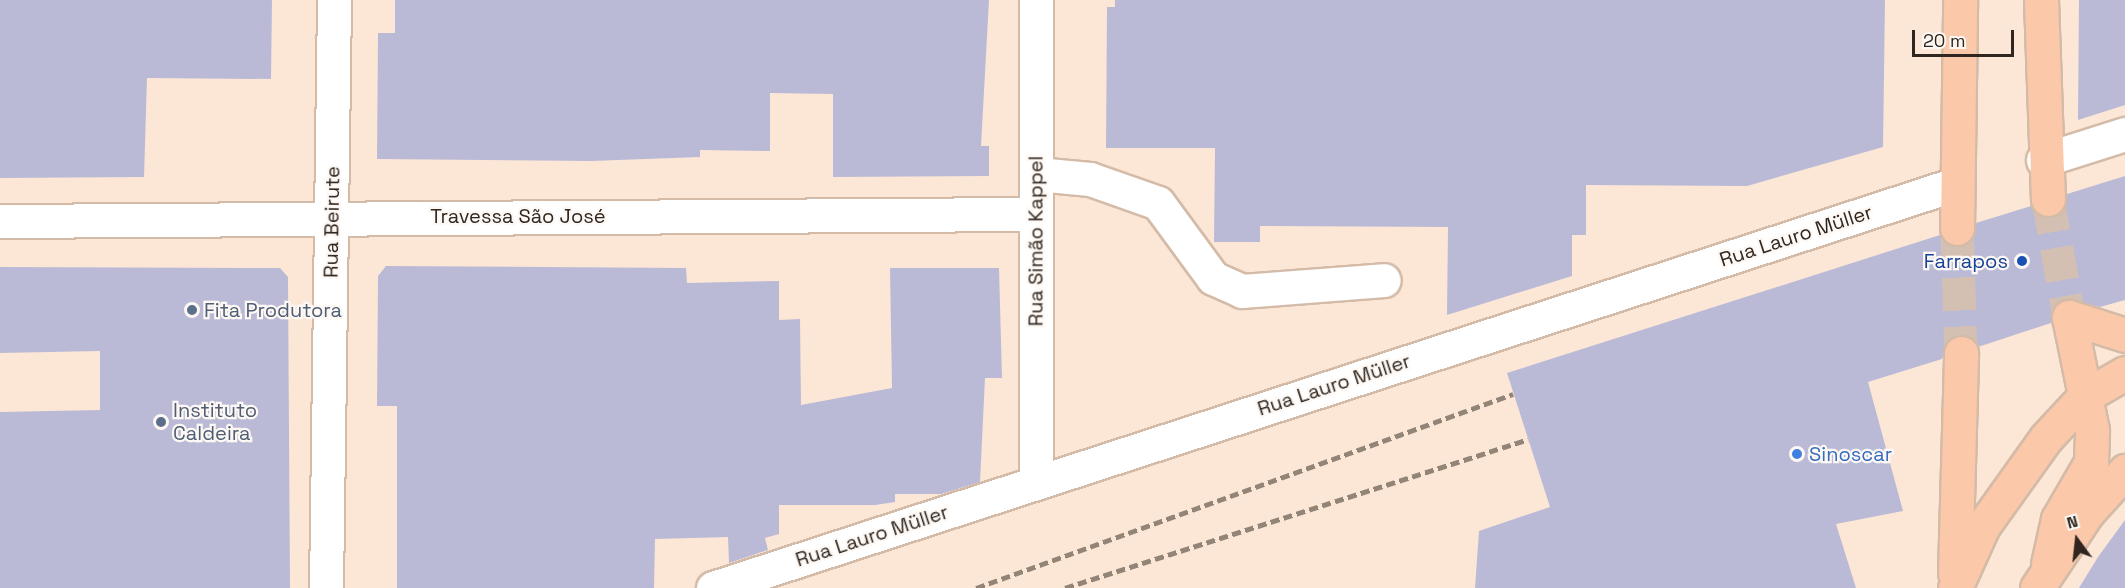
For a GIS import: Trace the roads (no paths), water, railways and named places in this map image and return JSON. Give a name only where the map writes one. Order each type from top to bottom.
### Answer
[{"type":"main road","points":[[1957,228],[1960,0]]},
{"type":"main road","points":[[2041,0],[2043,160],[2048,199]]},
{"type":"main road","points":[[2042,576],[2058,519],[2091,462],[2085,396],[2069,318],[2125,335]]},
{"type":"main road","points":[[1955,588],[1961,353]]},
{"type":"main road","points":[[1955,588],[1983,526],[2009,485],[2085,396],[2125,373]]},
{"type":"main road","points":[[2042,576],[2125,471]]},
{"type":"street","name":"Rua Beirute","points":[[326,588],[333,217],[334,0]]},
{"type":"street","name":"Rua Simão Kappel","points":[[1036,0],[1036,481]]},
{"type":"street","points":[[2043,160],[2125,134]]},
{"type":"street","points":[[1036,174],[1090,179],[1158,203],[1213,278],[1242,291],[1384,280]]},
{"type":"street","name":"Rua Lauro Müller","points":[[713,588],[1036,481],[1956,184]]},
{"type":"street","name":"Travessa São José","points":[[0,221],[1036,214]]},
{"type":"tunnel","points":[[2048,199],[2069,317]]},
{"type":"tunnel","points":[[1957,228],[1961,353]]},
{"type":"railway","points":[[976,588],[1513,394]]},
{"type":"railway","points":[[1065,588],[1528,439]]},
{"type":"place","name":"Farrapos","points":[[2022,261]]},
{"type":"place","name":"Fita Produtora","points":[[192,310]]},
{"type":"place","name":"Instituto Caldeira","points":[[161,422]]},
{"type":"place","name":"Sinoscar","points":[[1797,454]]}]
